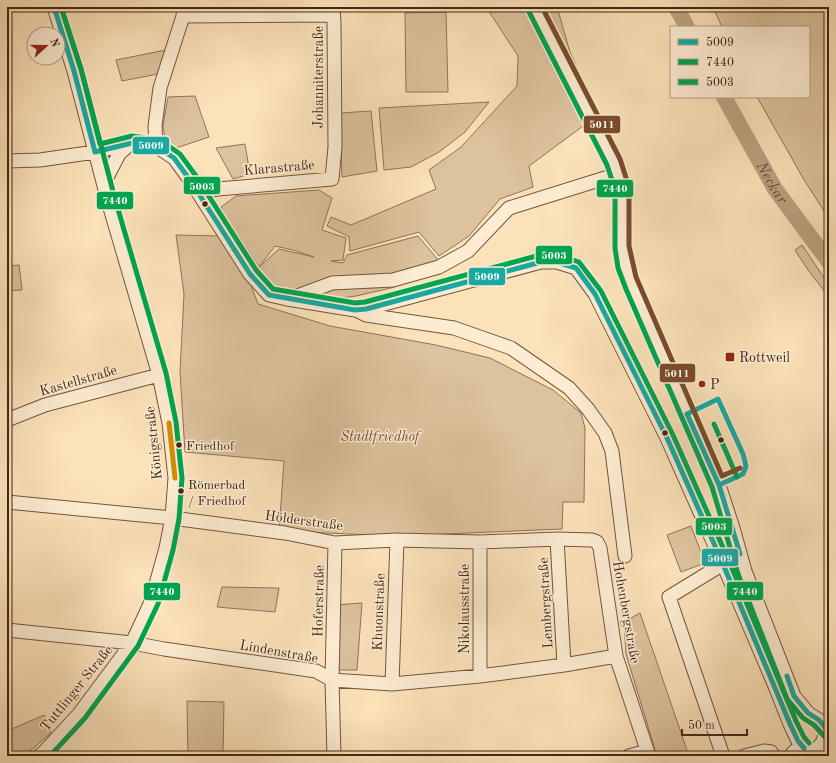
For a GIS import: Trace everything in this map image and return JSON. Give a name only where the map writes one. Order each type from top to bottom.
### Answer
[{"type":"street","name":"Königstraße","points":[[54,7],[74,72],[108,201],[159,375],[169,423],[173,454],[174,478],[172,518],[166,548],[151,602],[132,643]]},
{"type":"street","points":[[534,7],[608,149],[618,174],[622,188],[623,204],[622,247],[628,275],[719,485],[745,571],[794,696],[808,713],[819,720],[827,729],[823,743],[815,749],[810,751],[797,749],[791,755]]},
{"type":"street","points":[[156,146],[155,126],[160,88],[184,12],[333,11]]},
{"type":"street","name":"Johanniterstraße","points":[[333,11],[335,147]]},
{"type":"street","points":[[104,183],[119,154],[132,143]]},
{"type":"street","points":[[7,161],[40,160],[95,152],[132,143],[156,146],[174,158],[199,193],[250,274],[269,295],[287,299],[355,310],[366,309],[541,262],[557,262],[576,268],[595,294],[667,438],[723,564],[790,724],[798,741],[810,751]]},
{"type":"street","name":"Klarastraße","points":[[199,193],[332,179],[335,147]]},
{"type":"street","points":[[287,299],[332,283],[393,280],[439,267],[468,251],[509,208],[618,174]]},
{"type":"street","points":[[355,310],[366,315],[454,328],[511,348],[569,388],[588,409],[605,433],[612,451],[625,556]]},
{"type":"street","name":"Kastellstraße","points":[[8,424],[44,405],[159,375]]},
{"type":"street","name":"Hölderstraße","points":[[7,502],[172,518],[285,533],[335,543],[397,540],[480,542],[557,539],[592,540],[597,542]]},
{"type":"street","name":"Lembergstraße","points":[[557,539],[564,665]]},
{"type":"street","name":"Khuonstraße","points":[[392,684],[397,540]]},
{"type":"street","name":"Nikolausstraße","points":[[480,542],[480,676]]},
{"type":"street","name":"Hohenbergstraße","points":[[597,542],[600,548],[616,656],[648,754]]},
{"type":"street","name":"Hoferstraße","points":[[334,756],[332,680],[335,543]]},
{"type":"street","points":[[723,564],[669,597],[724,756]]},
{"type":"street","name":"Lindenstraße","points":[[7,630],[132,643],[316,671],[332,680],[392,684],[480,676],[564,665],[616,656]]},
{"type":"street","name":"Tuttlinger Straße","points":[[43,755],[79,714],[132,643]]},
{"type":"street","points":[[790,724],[791,755]]},
{"type":"street","points":[[823,756],[829,749]]},
{"type":"street","points":[[744,756],[764,751],[770,752],[774,756]]},
{"type":"street","points":[[630,756],[648,754]]},
{"type":"green space","points":[[486,7],[557,7],[570,52],[598,115],[529,166],[533,187],[500,199],[469,236],[439,256],[419,232],[350,251],[349,237],[327,226],[331,217],[351,225],[436,189],[429,170],[461,147],[517,86],[518,56]]},
{"type":"green space","points":[[713,7],[829,7],[829,219],[803,178],[758,98],[810,98],[810,26],[722,26]]},
{"type":"green space","points":[[446,12],[448,92],[406,92],[405,13]]},
{"type":"green space","points":[[166,50],[158,74],[122,81],[116,60]]},
{"type":"green space","points":[[195,96],[209,137],[173,149],[165,139],[163,125],[168,97]]},
{"type":"green space","points":[[489,102],[465,132],[439,152],[411,167],[384,170],[379,108]]},
{"type":"green space","points":[[371,111],[377,171],[342,177],[340,113]]},
{"type":"green space","points":[[245,144],[250,174],[233,179],[216,148]]},
{"type":"green space","points":[[319,190],[332,198],[322,230],[346,238],[343,260],[331,261],[343,263],[347,255],[418,236],[445,268],[391,288],[356,296],[318,301],[273,293],[256,270],[279,249],[314,257],[275,246],[259,267],[224,214],[221,207],[236,196]]},
{"type":"green space","name":"Stadtfriedhof","points":[[176,235],[221,236],[249,280],[258,304],[330,326],[436,345],[490,358],[553,390],[581,413],[585,428],[584,502],[563,502],[562,529],[397,536],[279,531],[284,461],[185,452],[180,372],[184,294]]},
{"type":"green space","points":[[802,245],[829,285],[829,297],[795,250]]},
{"type":"green space","points":[[19,265],[22,290],[7,291],[7,266]]},
{"type":"green space","points":[[691,526],[705,563],[681,572],[667,535]]},
{"type":"green space","points":[[222,587],[279,588],[275,612],[217,607]]},
{"type":"green space","points":[[362,603],[357,670],[339,670],[334,667],[334,605]]},
{"type":"green space","points":[[640,613],[689,756],[657,756],[626,654],[624,622]]},
{"type":"green space","points":[[187,701],[224,702],[223,756],[188,756]]},
{"type":"green space","points":[[44,715],[51,733],[24,756],[7,756],[7,731]]},
{"type":"waterway","name":"Neckar","points":[[676,7],[686,26]]},
{"type":"waterway","name":"Neckar","points":[[725,98],[775,189],[829,262]]},
{"type":"transit line","name":"5009","points":[[54,7],[74,71],[95,152],[132,143],[156,146],[174,158],[190,180],[250,274],[269,295],[355,310],[366,309],[541,262],[557,262],[576,268],[595,294],[667,438],[723,564],[790,724],[798,741],[804,748]]},
{"type":"transit line","name":"7440","points":[[50,756],[85,718],[138,646],[158,604],[173,550],[179,519],[182,478],[176,422],[166,373],[115,199],[81,69],[61,7]]},
{"type":"transit line","name":"5003","points":[[61,7],[81,69],[100,144],[132,136],[160,140],[180,154],[196,176],[256,270],[273,289],[355,303],[365,302],[540,255],[558,255],[579,262],[601,291],[673,435],[729,561],[796,721],[804,737],[809,743]]},
{"type":"transit line","name":"5011","points":[[542,7],[620,159],[629,187],[629,246],[636,277],[722,476],[740,468]]},
{"type":"transit line","name":"7440","points":[[528,10],[607,165],[615,189],[615,248],[618,268],[712,487],[738,574],[787,699],[803,718],[814,725],[824,736]]},
{"type":"transit line","name":"5009","points":[[718,399],[743,454],[746,466],[743,474],[719,485],[687,414],[718,399]]},
{"type":"transit line","points":[[169,423],[175,478]]},
{"type":"transit line","name":"7440","points":[[714,424],[737,477]]},
{"type":"transit line","name":"5009","points":[[719,485],[740,554]]},
{"type":"transit line","name":"5009","points":[[787,676],[794,696],[808,713],[819,720],[829,732]]},
{"type":"place","name":"Rottweil","points":[[730,357]]},
{"type":"place","name":"P","points":[[702,384]]},
{"type":"place","name":"Friedhof","points":[[179,445]]},
{"type":"place","name":"Römerbad / Friedhof","points":[[181,491]]}]
